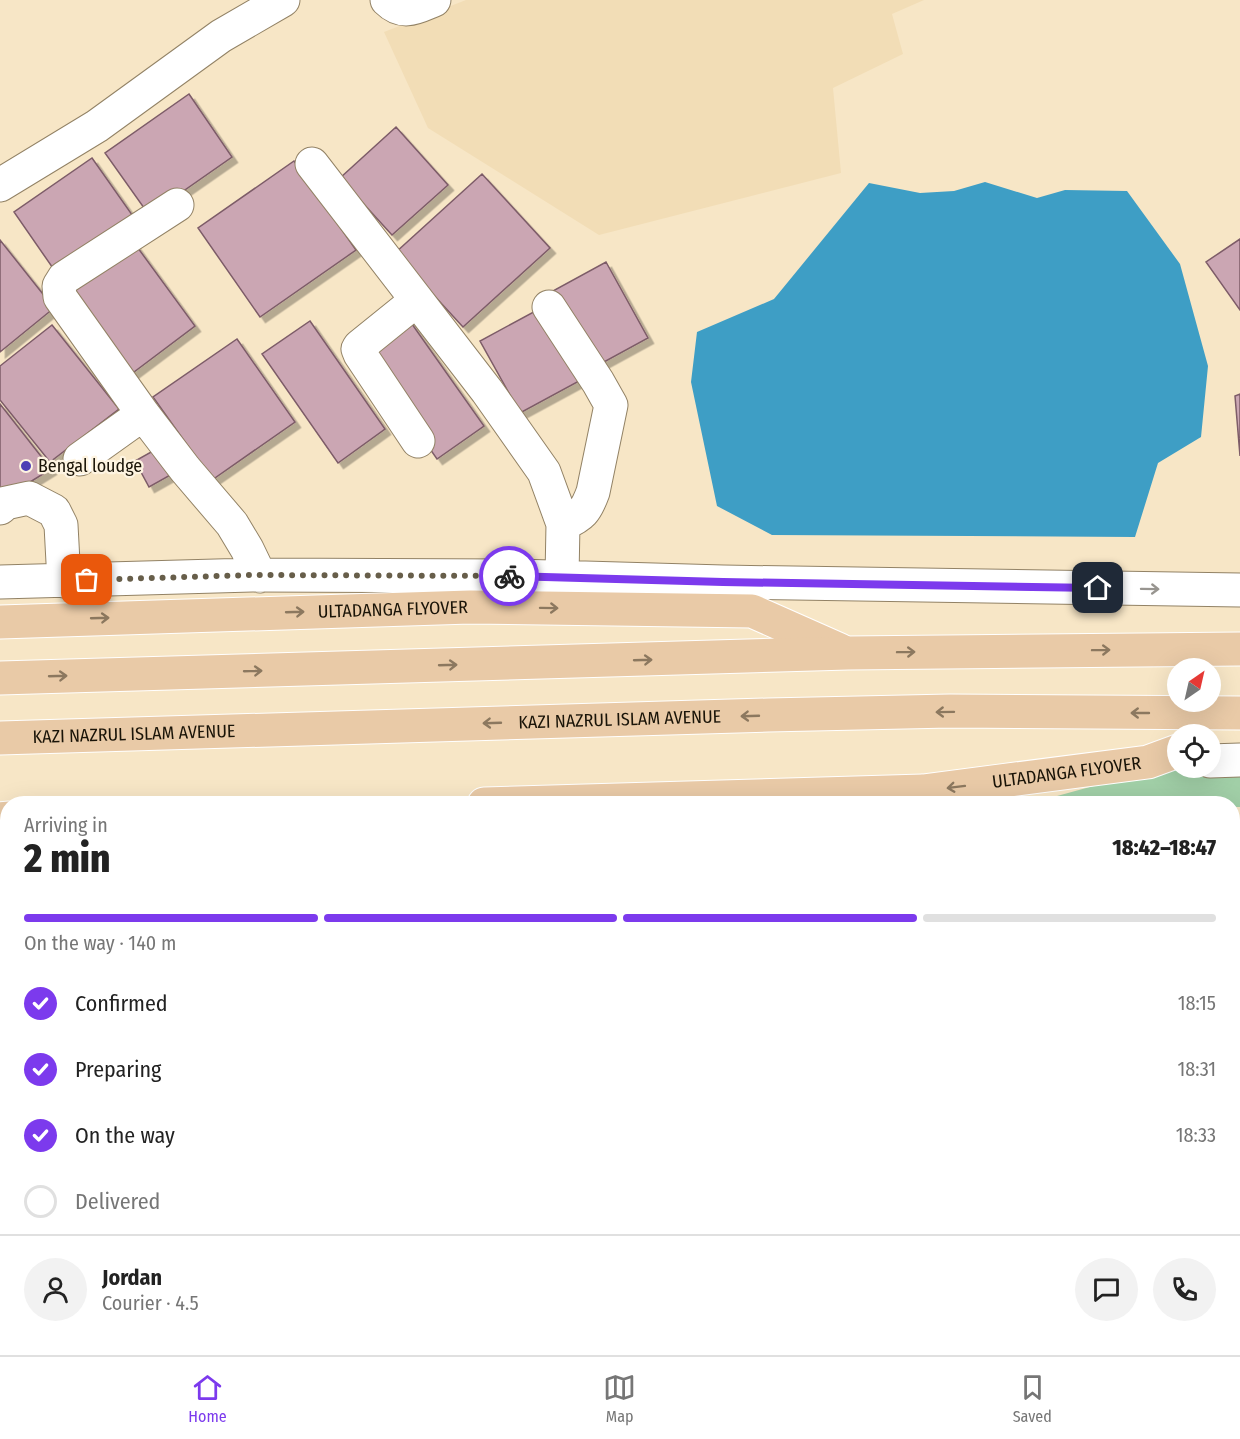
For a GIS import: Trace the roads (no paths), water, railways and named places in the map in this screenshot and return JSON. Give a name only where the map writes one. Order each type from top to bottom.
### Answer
[{"type":"main road","name":"ULTADANGA FLYOVER","points":[[0,622],[470,607],[752,610],[848,653]]},
{"type":"main road","points":[[0,678],[848,653],[1240,649]]},
{"type":"main road","name":"KAZI NAZRUL ISLAM AVENUE","points":[[0,738],[950,711],[1240,713]]},
{"type":"main road","points":[[1221,734],[1240,726]]},
{"type":"main road","name":"ULTADANGA FLYOVER","points":[[747,796],[923,791],[1167,758]]},
{"type":"street","points":[[0,185],[97,126],[220,36],[283,0]]},
{"type":"street","points":[[387,0],[397,7],[411,9],[434,0]]},
{"type":"street","points":[[312,164],[487,391],[544,472],[563,524],[562,577]]},
{"type":"street","points":[[177,206],[64,278],[59,286],[60,297],[143,414],[185,469],[232,524],[260,576]]},
{"type":"street","points":[[417,300],[358,349],[418,441]]},
{"type":"street","points":[[549,307],[611,405],[591,498],[577,518],[563,524]]},
{"type":"street","points":[[80,459],[143,414]]},
{"type":"street","points":[[0,508],[6,503],[29,498],[54,511],[61,525],[64,580]]},
{"type":"street","points":[[0,582],[260,576],[516,576],[723,582],[1240,590]]},
{"type":"street","points":[[1221,761],[1240,760]]},
{"type":"water","points":[[985,182],[1037,198],[1065,190],[1127,191],[1180,264],[1208,366],[1201,437],[1158,463],[1135,537],[772,535],[717,506],[691,382],[697,332],[774,299],[869,183],[920,193],[954,191]]},
{"type":"place","name":"Bengal loudge","points":[[26,466]]}]
